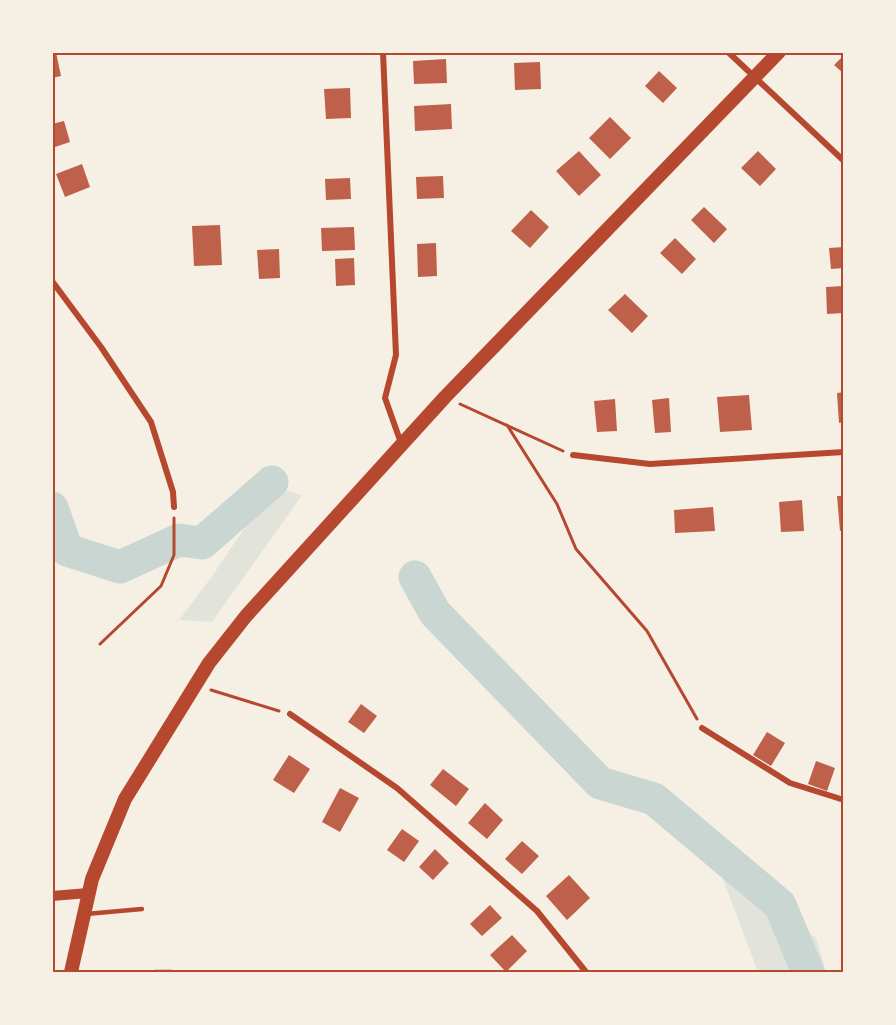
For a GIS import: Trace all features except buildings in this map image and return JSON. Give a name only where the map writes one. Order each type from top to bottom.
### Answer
[{"type":"main road","points":[[71,972],[88,893],[125,799],[209,663],[246,616],[445,398],[779,52]]},
{"type":"street","points":[[383,52],[396,355],[385,398],[402,446]]},
{"type":"street","points":[[728,52],[843,161]]},
{"type":"street","points":[[52,281],[101,346],[151,422],[173,492],[174,507]]},
{"type":"street","points":[[573,455],[650,464],[843,452]]},
{"type":"street","points":[[290,714],[397,788],[537,911],[586,972]]},
{"type":"street","points":[[702,728],[790,783],[843,800]]},
{"type":"street","points":[[52,896],[88,893]]},
{"type":"lane","points":[[83,914],[142,909]]},
{"type":"lane","points":[[155,972],[172,972]]},
{"type":"path","points":[[445,398],[573,455]]},
{"type":"path","points":[[507,425],[557,504],[576,549],[647,631],[702,728]]},
{"type":"path","points":[[100,644],[161,586],[174,555],[174,532]]},
{"type":"path","points":[[195,685],[290,714]]},
{"type":"shaded area","points":[[281,489],[302,495],[212,622],[179,620],[213,575],[260,505]]},
{"type":"shaded area","points":[[723,879],[816,938],[826,972],[758,972]]},
{"type":"waterway","points":[[52,508],[67,550],[120,567],[179,540],[202,543],[272,482]]},
{"type":"waterway","points":[[415,577],[435,613],[600,783],[654,799],[780,905],[808,972]]}]
